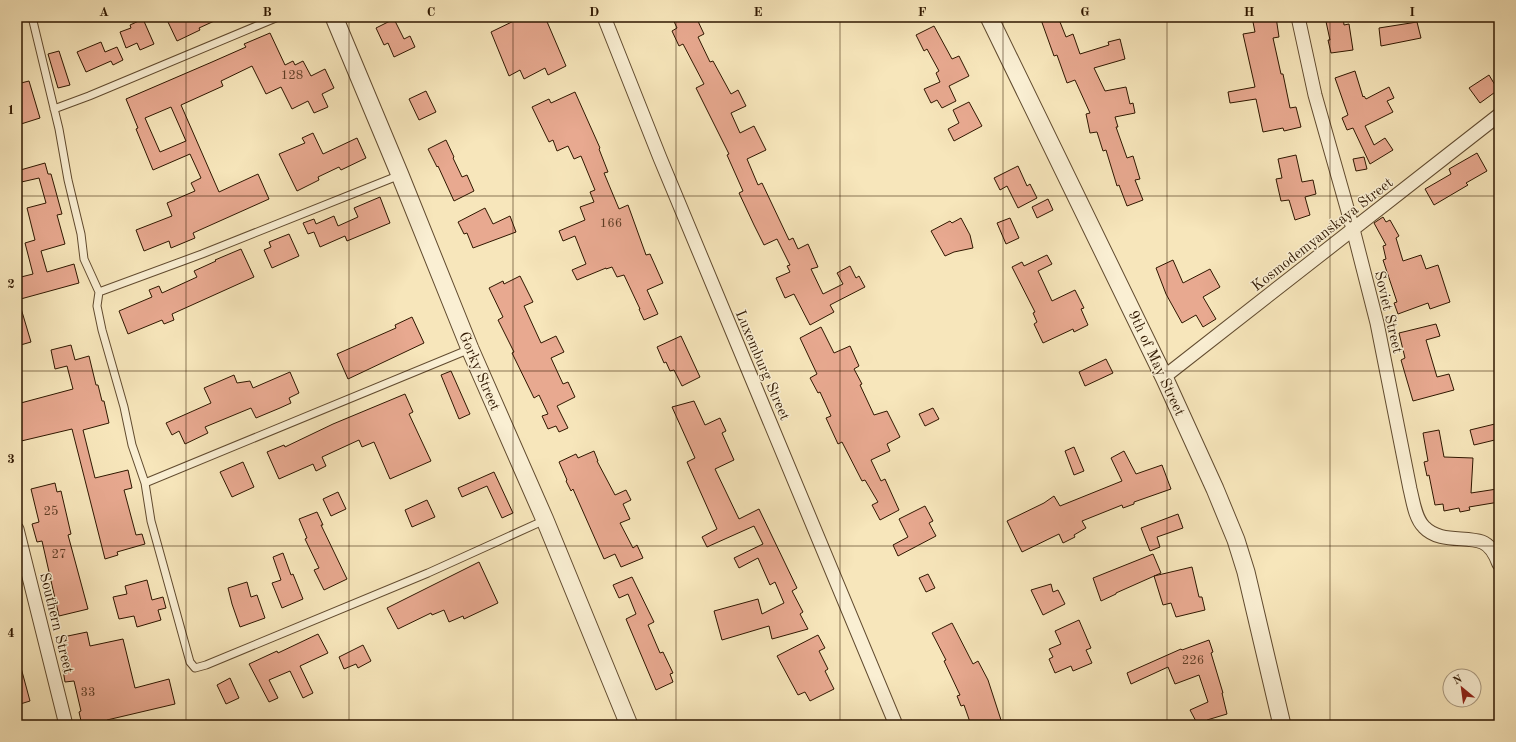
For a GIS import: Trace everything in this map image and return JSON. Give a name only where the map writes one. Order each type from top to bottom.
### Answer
[{"type":"street","name":"Gorky Street","points":[[334,17],[470,349],[545,520],[628,725]]},
{"type":"street","name":"Luxemburg Street","points":[[604,17],[672,187],[896,725]]},
{"type":"street","name":"9th of May Street","points":[[988,17],[1164,377],[1215,489],[1246,572],[1282,725]]},
{"type":"street","name":"Soviet Street","points":[[1298,17],[1315,95],[1353,229],[1377,323],[1410,489],[1417,517],[1423,527],[1432,534],[1483,542],[1492,551],[1499,564]]},
{"type":"street","name":"Kosmodemyanskaya Street","points":[[1164,377],[1499,115]]},
{"type":"street","name":"Southern Street","points":[[17,529],[66,725]]},
{"type":"lane","points":[[32,17],[59,129],[68,180],[82,234],[84,259],[99,292],[97,306],[102,330],[124,407],[132,445],[145,483],[153,529],[184,644],[190,662],[195,668],[206,665],[428,573],[545,520]]},
{"type":"lane","points":[[54,109],[89,96],[278,17]]},
{"type":"lane","points":[[99,292],[202,254],[400,175]]},
{"type":"lane","points":[[145,483],[470,349]]},
{"type":"building","points":[[178,17],[223,17],[199,28],[200,30],[177,41],[168,22]]},
{"type":"building","points":[[528,17],[545,17],[566,66],[548,75],[545,68],[524,79],[520,70],[509,76],[491,32],[520,18],[521,20]]},
{"type":"building","points":[[672,17],[696,17],[704,34],[698,37],[710,62],[713,61],[731,94],[738,90],[746,106],[731,113],[740,133],[754,126],[766,150],[747,159],[758,185],[762,183],[789,240],[793,238],[798,249],[808,244],[818,267],[811,269],[823,294],[843,284],[837,273],[850,266],[856,278],[859,276],[865,287],[830,305],[834,312],[810,325],[794,294],[785,298],[776,278],[790,272],[787,266],[790,265],[777,239],[764,245],[754,225],[739,193],[743,191],[727,155],[729,154],[696,88],[704,84],[683,44],[679,46],[672,31],[677,28]]},
{"type":"building","points":[[1040,17],[1058,17],[1066,37],[1073,34],[1080,54],[1109,45],[1108,42],[1120,39],[1125,59],[1094,68],[1105,91],[1126,87],[1130,104],[1133,103],[1135,113],[1115,117],[1118,127],[1116,127],[1127,158],[1133,156],[1140,179],[1135,180],[1143,200],[1127,206],[1119,185],[1117,186],[1106,150],[1103,151],[1097,132],[1090,133],[1086,114],[1090,113],[1075,80],[1067,83],[1057,55],[1054,56]]},
{"type":"building","points":[[1252,17],[1276,17],[1279,37],[1273,38],[1281,74],[1283,74],[1290,108],[1296,107],[1301,127],[1284,131],[1283,128],[1263,132],[1256,99],[1230,103],[1228,92],[1255,87],[1243,34],[1255,32]]},
{"type":"building","points":[[1325,17],[1343,17],[1344,25],[1349,24],[1353,50],[1331,53]]},
{"type":"building","points":[[143,19],[154,44],[140,50],[137,43],[126,48],[120,32],[131,28],[130,25]]},
{"type":"building","points":[[394,19],[404,39],[410,36],[415,47],[394,57],[388,43],[384,45],[376,28]]},
{"type":"building","points":[[1417,22],[1421,38],[1381,46],[1379,28]]},
{"type":"building","points":[[934,26],[952,59],[959,56],[969,76],[949,86],[956,101],[942,108],[937,100],[931,103],[924,89],[940,82],[936,73],[939,71],[927,49],[924,51],[916,35]]},
{"type":"building","points":[[270,33],[285,65],[293,61],[295,65],[303,61],[311,76],[325,69],[334,88],[322,94],[328,107],[314,113],[308,101],[292,109],[281,87],[266,94],[252,66],[221,81],[223,86],[181,105],[219,192],[258,174],[269,199],[193,233],[195,238],[171,248],[169,241],[144,251],[136,230],[172,216],[167,203],[195,191],[191,183],[201,178],[190,154],[153,170],[136,129],[138,128],[126,99],[246,47],[244,44]],"holes":[[[171,107],[186,141],[160,152],[145,118]]]},
{"type":"building","points":[[101,42],[105,52],[117,47],[123,60],[113,65],[111,61],[86,72],[77,52]]},
{"type":"building","points":[[59,51],[70,85],[58,88],[48,54]]},
{"type":"building","points":[[1355,71],[1363,97],[1364,96],[1366,99],[1389,87],[1394,98],[1387,101],[1393,112],[1365,126],[1374,145],[1385,138],[1393,150],[1370,164],[1353,128],[1347,130],[1342,118],[1348,115],[1335,78]]},
{"type":"building","points":[[1489,75],[1498,90],[1480,103],[1469,88]]},
{"type":"building","points":[[29,81],[40,118],[21,124],[17,109],[17,84]]},
{"type":"building","points":[[426,91],[436,112],[419,120],[409,99]]},
{"type":"building","points":[[575,92],[600,148],[599,149],[608,172],[604,173],[619,209],[628,205],[646,255],[650,254],[663,283],[647,290],[658,314],[644,320],[624,275],[617,277],[612,267],[577,280],[572,270],[586,264],[575,236],[563,241],[559,231],[585,220],[580,207],[594,202],[590,192],[595,190],[581,156],[574,159],[568,146],[557,151],[553,140],[549,142],[532,107],[549,99],[551,103]]},
{"type":"building","points":[[969,102],[982,126],[954,141],[948,129],[959,123],[953,110]]},
{"type":"building","points":[[313,133],[323,154],[357,138],[366,158],[341,170],[339,167],[318,177],[319,180],[297,191],[279,154],[305,143],[302,138]]},
{"type":"building","points":[[446,140],[462,177],[467,175],[474,191],[454,201],[438,166],[437,167],[428,149]]},
{"type":"building","points":[[1477,153],[1487,171],[1466,183],[1468,185],[1434,205],[1425,189],[1451,174],[1449,169]]},
{"type":"building","points":[[1296,155],[1302,182],[1313,180],[1316,194],[1305,197],[1310,215],[1295,220],[1289,200],[1281,201],[1276,179],[1282,178],[1278,159]]},
{"type":"building","points":[[1364,157],[1367,169],[1356,171],[1353,159]]},
{"type":"building","points":[[45,163],[48,174],[51,174],[62,214],[57,215],[65,244],[41,251],[47,272],[74,264],[79,283],[17,300],[17,278],[33,274],[25,243],[35,240],[27,208],[46,203],[39,178],[17,183],[17,171]]},
{"type":"building","points":[[1018,166],[1027,186],[1030,184],[1037,198],[1018,208],[1007,186],[1000,190],[994,178]]},
{"type":"building","points":[[380,197],[390,223],[347,241],[345,236],[320,247],[314,232],[308,234],[303,223],[314,219],[316,224],[334,216],[338,226],[358,217],[354,208]]},
{"type":"building","points":[[1048,199],[1053,210],[1037,218],[1032,207]]},
{"type":"building","points":[[485,208],[493,224],[510,216],[516,232],[473,248],[467,233],[464,234],[458,222]]},
{"type":"building","points":[[1383,217],[1386,222],[1390,220],[1399,236],[1396,238],[1403,261],[1421,255],[1426,269],[1438,265],[1450,302],[1430,309],[1428,303],[1398,314],[1394,303],[1397,302],[1383,260],[1386,259],[1383,246],[1386,245],[1374,223]]},
{"type":"building","points":[[961,218],[970,235],[973,248],[954,252],[945,256],[931,231],[950,221],[952,223]]},
{"type":"building","points":[[1010,218],[1019,238],[1006,244],[997,223]]},
{"type":"building","points":[[289,234],[299,256],[272,268],[264,250],[271,247],[269,242]]},
{"type":"building","points":[[241,249],[254,277],[172,314],[174,320],[164,324],[162,320],[128,334],[119,311],[152,297],[149,290],[159,286],[162,293],[197,277],[194,271]]},
{"type":"building","points":[[1047,255],[1052,264],[1038,271],[1052,301],[1075,290],[1084,308],[1081,309],[1088,325],[1074,332],[1073,329],[1043,343],[1034,324],[1037,322],[1033,313],[1035,312],[1012,267],[1022,262],[1024,266]]},
{"type":"building","points":[[1173,260],[1183,283],[1210,269],[1220,287],[1203,297],[1216,319],[1203,327],[1196,315],[1182,323],[1166,294],[1156,268]]},
{"type":"building","points":[[520,276],[533,302],[524,306],[541,343],[556,336],[564,352],[551,358],[563,384],[568,382],[575,397],[557,406],[568,428],[559,432],[556,426],[548,429],[542,416],[548,414],[539,395],[534,398],[512,353],[514,352],[498,320],[503,317],[489,288],[503,281],[504,284]]},
{"type":"building","points":[[17,305],[20,305],[31,342],[17,346]]},
{"type":"building","points":[[412,317],[424,343],[348,379],[337,354],[396,328],[395,325]]},
{"type":"building","points":[[1436,324],[1440,336],[1426,340],[1437,377],[1449,374],[1454,390],[1413,401],[1401,360],[1405,358],[1399,333]]},
{"type":"building","points":[[821,327],[834,353],[850,346],[859,366],[854,369],[862,384],[860,385],[874,415],[887,411],[900,437],[887,444],[890,451],[871,460],[881,481],[885,479],[899,510],[880,520],[872,505],[878,502],[865,480],[862,481],[842,442],[838,444],[826,418],[831,416],[820,392],[818,393],[810,378],[817,374],[800,338]]},
{"type":"building","points":[[681,336],[700,377],[682,386],[674,370],[670,371],[666,362],[664,363],[657,347]]},
{"type":"building","points":[[71,345],[75,360],[89,356],[96,385],[98,385],[102,401],[104,401],[109,423],[83,430],[95,478],[128,470],[132,488],[124,490],[136,535],[142,534],[145,544],[117,552],[118,555],[105,559],[72,429],[17,442],[17,404],[73,389],[67,366],[55,369],[51,350]]},
{"type":"building","points":[[1106,359],[1113,373],[1085,386],[1079,372]]},
{"type":"building","points":[[451,371],[470,414],[459,419],[441,375]]},
{"type":"building","points":[[290,372],[299,393],[289,398],[291,403],[256,418],[251,408],[205,427],[208,433],[185,444],[179,431],[172,435],[166,423],[211,403],[204,388],[234,375],[237,383],[250,381],[253,388]]},
{"type":"building","points":[[405,394],[413,412],[409,414],[431,461],[390,479],[374,442],[362,447],[359,440],[322,457],[326,466],[316,471],[313,464],[279,479],[267,452],[284,445],[285,447],[333,424]]},
{"type":"building","points":[[694,401],[705,425],[720,418],[726,431],[722,433],[734,460],[715,469],[739,519],[759,509],[797,588],[792,591],[803,612],[800,614],[808,629],[772,639],[769,626],[722,640],[714,611],[758,599],[762,614],[784,603],[775,582],[770,585],[758,558],[739,568],[734,558],[763,544],[754,526],[707,547],[702,537],[717,529],[687,462],[695,458],[672,407]]},
{"type":"building","points":[[933,408],[939,419],[925,426],[919,414]]},
{"type":"building","points":[[1499,423],[1499,439],[1474,445],[1470,430]]},
{"type":"building","points":[[1439,430],[1444,457],[1473,458],[1471,493],[1497,489],[1499,502],[1469,507],[1470,510],[1460,512],[1459,508],[1444,511],[1443,504],[1435,505],[1429,475],[1427,476],[1424,462],[1428,461],[1423,433]]},
{"type":"building","points":[[1074,447],[1084,471],[1074,475],[1065,451]]},
{"type":"building","points":[[594,451],[597,461],[615,495],[626,490],[631,500],[623,504],[630,519],[620,523],[633,548],[637,545],[643,558],[621,567],[615,554],[604,559],[573,489],[571,491],[566,481],[567,480],[559,462],[576,454],[578,458]]},
{"type":"building","points":[[1124,451],[1136,474],[1162,465],[1171,489],[1134,502],[1134,504],[1123,508],[1122,505],[1082,521],[1086,528],[1074,535],[1075,537],[1063,543],[1059,534],[1022,552],[1007,521],[1044,503],[1054,496],[1060,506],[1122,481],[1111,458]]},
{"type":"building","points":[[243,462],[254,487],[232,497],[220,472]]},
{"type":"building","points":[[494,472],[513,513],[502,518],[487,486],[462,497],[458,488]]},
{"type":"building","points":[[55,483],[57,492],[61,491],[71,534],[68,535],[88,609],[59,616],[42,541],[37,542],[32,524],[39,522],[31,489]]},
{"type":"building","points":[[338,492],[346,509],[331,516],[323,499]]},
{"type":"building","points":[[427,500],[435,517],[412,527],[405,510]]},
{"type":"building","points":[[925,506],[933,521],[929,523],[936,536],[898,556],[893,545],[908,537],[899,519]]},
{"type":"building","points":[[317,512],[323,525],[321,525],[347,579],[324,590],[314,570],[319,568],[305,539],[307,538],[299,519]]},
{"type":"building","points":[[1178,514],[1183,528],[1157,537],[1160,547],[1150,551],[1141,528]]},
{"type":"building","points":[[283,553],[291,575],[293,574],[303,599],[282,608],[272,583],[281,580],[273,557]]},
{"type":"building","points":[[1153,554],[1161,573],[1101,601],[1093,578]]},
{"type":"building","points":[[479,562],[498,603],[464,619],[463,616],[449,622],[444,610],[432,615],[431,613],[398,629],[387,608]]},
{"type":"building","points":[[1192,567],[1199,597],[1202,597],[1205,610],[1176,617],[1171,603],[1163,605],[1154,576]]},
{"type":"building","points":[[928,574],[935,588],[926,592],[919,578]]},
{"type":"building","points":[[632,577],[654,622],[648,625],[660,653],[663,652],[673,673],[670,674],[673,682],[656,690],[626,619],[636,614],[628,594],[619,598],[613,585]]},
{"type":"building","points":[[147,580],[152,600],[163,597],[166,608],[158,610],[161,620],[137,627],[134,616],[119,619],[113,597],[127,594],[125,586]]},
{"type":"building","points":[[247,582],[251,597],[257,595],[265,618],[240,627],[228,588]]},
{"type":"building","points":[[1051,584],[1053,592],[1058,590],[1065,604],[1043,615],[1031,590]]},
{"type":"building","points":[[1079,620],[1091,648],[1086,650],[1092,663],[1073,671],[1071,666],[1055,673],[1049,659],[1053,657],[1049,649],[1061,644],[1055,631]]},
{"type":"building","points":[[952,623],[973,664],[978,661],[988,680],[1001,720],[988,725],[971,725],[964,705],[961,706],[957,696],[960,695],[944,661],[946,660],[932,633]]},
{"type":"building","points":[[87,632],[90,646],[123,639],[135,688],[169,679],[175,704],[107,720],[108,725],[82,725],[79,712],[81,711],[74,681],[65,682],[63,670],[70,668],[63,637]]},
{"type":"building","points":[[318,634],[328,653],[300,666],[313,693],[303,698],[290,671],[269,680],[278,698],[269,702],[249,664],[277,651],[278,653]]},
{"type":"building","points":[[818,635],[825,648],[819,651],[828,669],[825,671],[834,689],[810,701],[805,692],[798,695],[777,656]]},
{"type":"building","points":[[1209,640],[1227,714],[1207,720],[1209,725],[1198,725],[1190,710],[1208,702],[1199,675],[1175,684],[1168,667],[1131,684],[1127,673],[1181,649],[1182,650]]},
{"type":"building","points":[[363,645],[371,661],[358,668],[356,664],[344,669],[339,657]]},
{"type":"building","points":[[20,664],[30,701],[17,705],[17,665]]},
{"type":"building","points":[[230,678],[239,698],[226,704],[217,685]]}]
